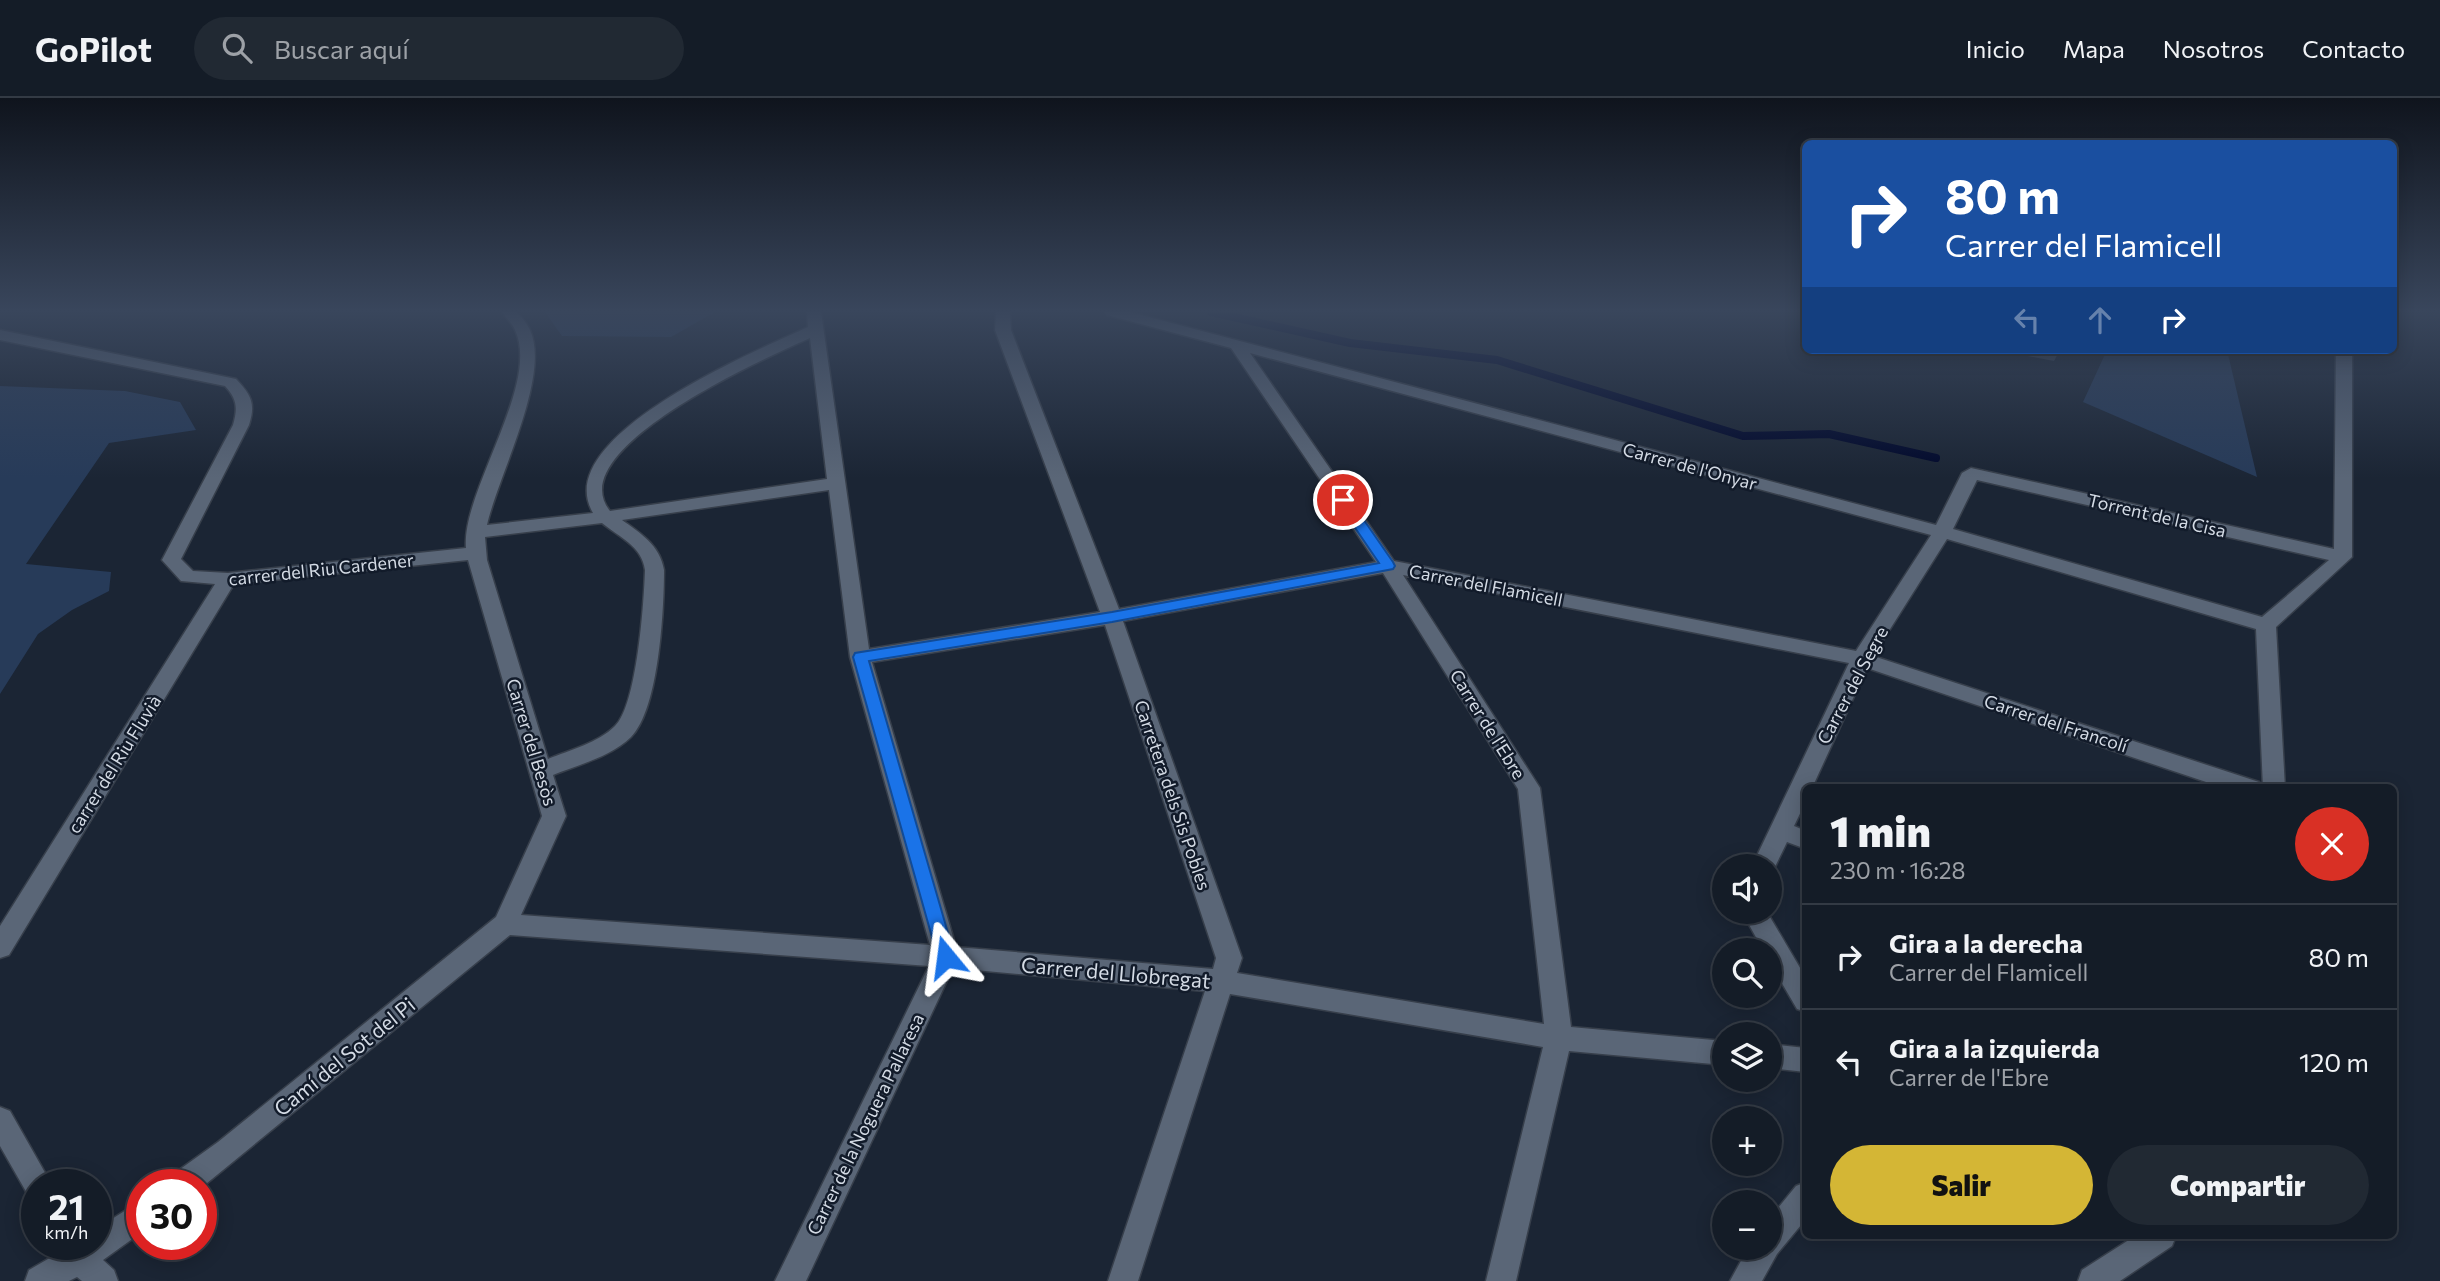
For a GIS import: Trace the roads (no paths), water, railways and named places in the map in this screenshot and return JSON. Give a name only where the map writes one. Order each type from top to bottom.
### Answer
[{"type":"street","name":"carrer del Riu Cardener","points":[[158,367],[230,382],[240,393],[246,409],[241,425],[171,560],[188,577],[228,579],[477,543],[606,517],[837,483]]},
{"type":"street","points":[[477,543],[527,367]]},
{"type":"street","points":[[540,771],[621,735],[634,717],[640,697],[653,596],[654,561],[646,549],[599,512],[593,495],[600,470],[619,443],[678,400],[736,367]]},
{"type":"street","points":[[821,367],[860,657],[946,957]]},
{"type":"street","name":"Carretera dels Sis Pobles","points":[[1017,367],[1112,617],[1229,958],[1124,1281]]},
{"type":"street","name":"Carrer de l'Ebre","points":[[1251,367],[1388,566],[1530,788],[1559,1038],[1501,1281]]},
{"type":"street","name":"Carrer de l'Onyar","points":[[1311,367],[1942,532],[2266,625]]},
{"type":"street","points":[[2274,784],[2266,625],[2343,557],[2344,367]]},
{"type":"street","name":"Carrer del Segre","points":[[1768,854],[1861,659],[1942,532],[1971,473]]},
{"type":"street","name":"Torrent de la Cisa","points":[[1971,473],[2343,557]]},
{"type":"street","name":"Carrer del Besòs","points":[[477,543],[554,816],[505,925]]},
{"type":"street","name":"Carrer del Flamicell","points":[[860,657],[1112,617],[1388,566],[1861,659]]},
{"type":"street","name":"carrer del Riu Fluvià","points":[[0,948],[228,579]]},
{"type":"street","name":"Carrer del Francolí","points":[[1861,659],[2239,784]]},
{"type":"street","points":[[1779,830],[1802,839]]},
{"type":"street","points":[[1761,924],[1802,994]]},
{"type":"street","name":"Carrer del Llobregat","points":[[505,925],[946,957],[1221,981],[1559,1038],[1712,1051]]},
{"type":"street","name":"Camí del Sot del Pi","points":[[204,1169],[505,925]]},
{"type":"street","name":"Carrer de la Noguera Pallaresa","points":[[790,1281],[946,957]]},
{"type":"street","points":[[1782,1057],[1802,1060]]},
{"type":"street","points":[[0,1120],[29,1169]]},
{"type":"street","points":[[1782,1226],[1802,1201]]},
{"type":"street","points":[[2093,1281],[2156,1239]]},
{"type":"street","points":[[40,1281],[65,1260]]},
{"type":"street","points":[[84,1260],[103,1281]]},
{"type":"street","points":[[1745,1281],[1758,1260]]},
{"type":"waterway","name":"Torrent de la Cisa","points":[[1520,367],[1743,436],[1829,434],[1936,458]]}]
